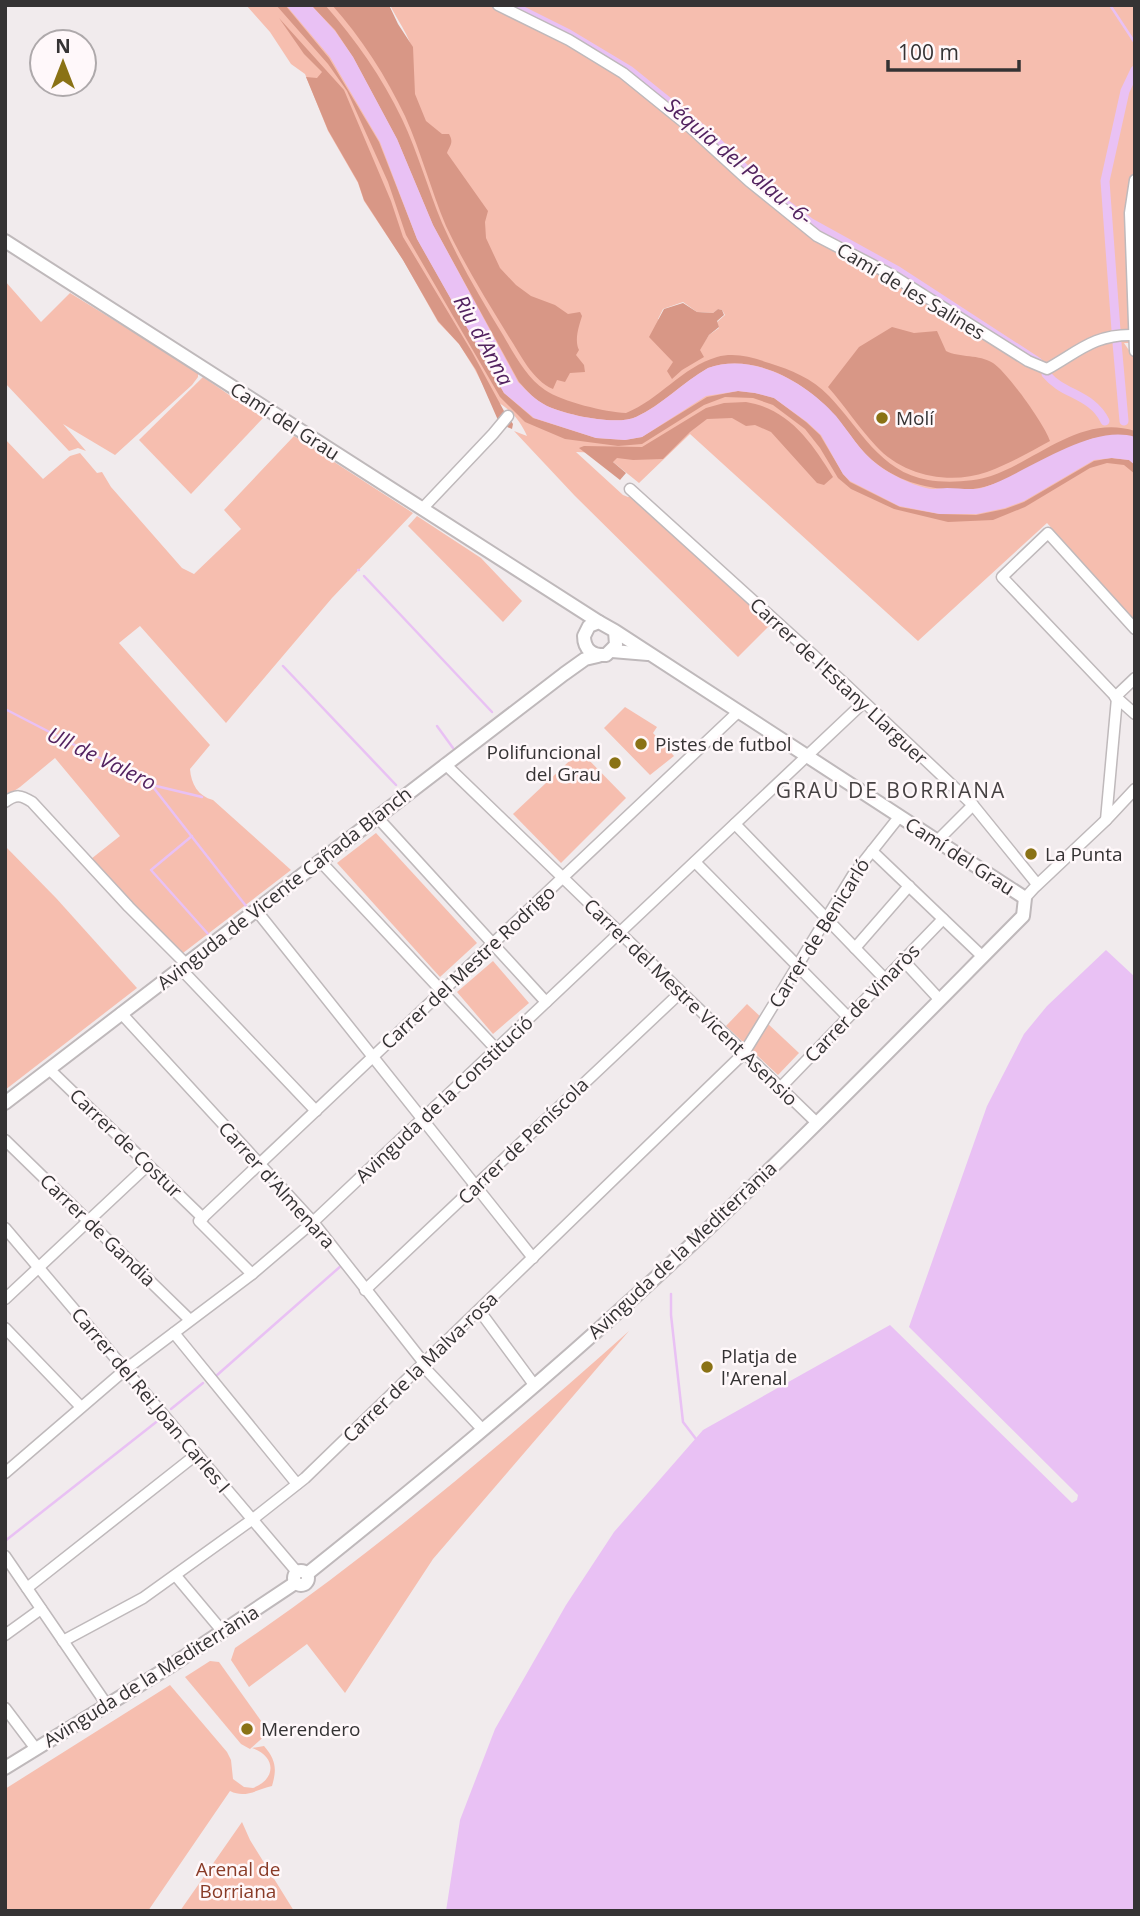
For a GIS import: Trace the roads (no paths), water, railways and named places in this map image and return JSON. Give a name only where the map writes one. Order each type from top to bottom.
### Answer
[{"type":"street","name":"Camí de les Salines","points":[[498,5],[569,40],[623,73],[817,236],[890,275],[1028,361],[1047,369],[1097,340],[1113,335],[1133,335]]},
{"type":"street","points":[[1135,180],[1130,213],[1135,351]]},
{"type":"street","name":"Camí del Grau","points":[[5,242],[600,622]]},
{"type":"street","points":[[422,509],[508,416]]},
{"type":"street","name":"Carrer de l'Estany Llarguer","points":[[630,489],[972,805],[1037,884]]},
{"type":"street","points":[[1135,629],[1048,533],[1002,577],[1135,714]]},
{"type":"street","name":"Camí del Grau","points":[[565,601],[578,620],[584,638]]},
{"type":"street","points":[[600,622],[615,631],[617,645],[612,651],[598,656],[592,653],[584,638],[589,626],[600,622]]},
{"type":"street","name":"Camí del Grau","points":[[615,631],[1025,898]]},
{"type":"street","name":"Avinguda de Vicente Cañada Blanch","points":[[564,674],[584,638]]},
{"type":"street","name":"Camí del Grau","points":[[612,651],[648,654]]},
{"type":"street","name":"Avinguda de Vicente Cañada Blanch","points":[[5,1103],[564,674],[585,659],[598,656]]},
{"type":"street","points":[[1106,820],[1116,697],[1135,678]]},
{"type":"street","name":"Avinguda de la Constitució","points":[[6,1472],[126,1368],[252,1273],[313,1222],[863,703]]},
{"type":"street","name":"Carrer del Mestre Rodrigo","points":[[201,1219],[738,712]]},
{"type":"street","name":"Carrer del Mestre Vicent Asensio","points":[[446,764],[817,1123]]},
{"type":"street","points":[[1025,898],[1135,789]]},
{"type":"street","points":[[5,802],[13,796],[21,795],[33,802],[316,1111]]},
{"type":"street","points":[[937,841],[972,805]]},
{"type":"street","points":[[377,817],[546,1002]]},
{"type":"street","name":"Carrer de Benicarló","points":[[744,1053],[853,875],[899,817]]},
{"type":"street","points":[[735,824],[885,979]]},
{"type":"street","points":[[872,851],[983,957]]},
{"type":"street","points":[[320,861],[496,1049]]},
{"type":"street","points":[[695,862],[848,1017]]},
{"type":"street","points":[[855,948],[909,886]]},
{"type":"street","name":"Avinguda de la Mediterrània","points":[[5,1768],[223,1632],[300,1576],[535,1386],[669,1266],[817,1123],[1023,916],[1025,898]]},
{"type":"street","points":[[256,910],[533,1258]]},
{"type":"street","name":"Carrer de Vinaròs","points":[[780,1088],[943,919]]},
{"type":"street","points":[[903,960],[940,1000]]},
{"type":"street","name":"Carrer de Peníscola","points":[[365,1290],[681,992]]},
{"type":"street","name":"Carrer d'Almenara","points":[[121,1013],[313,1222],[423,1364],[483,1430]]},
{"type":"street","name":"Carrer de la Malva-rosa","points":[[63,1641],[143,1598],[176,1576],[297,1484],[744,1053]]},
{"type":"street","name":"Carrer de Costur","points":[[49,1069],[148,1165],[252,1273]]},
{"type":"street","name":"Carrer de Gandia","points":[[5,1140],[190,1320]]},
{"type":"street","points":[[5,1299],[148,1165]]},
{"type":"street","name":"Carrer del Rei Joan Carles I","points":[[5,1228],[300,1576]]},
{"type":"street","points":[[478,1310],[535,1386]]},
{"type":"street","points":[[5,1328],[81,1407]]},
{"type":"street","points":[[174,1332],[297,1484]]},
{"type":"street","points":[[27,1588],[197,1454]]},
{"type":"street","points":[[5,1556],[107,1705]]},
{"type":"street","points":[[176,1576],[223,1632]]},
{"type":"street","points":[[5,1635],[41,1609]]},
{"type":"street","points":[[5,1708],[36,1749]]},
{"type":"water","name":"Riu d'Anna","points":[[286,5],[311,5],[335,31],[353,57],[397,139],[433,225],[518,382],[547,406],[592,418],[628,419],[654,407],[708,368],[743,364],[778,373],[810,392],[836,416],[872,460],[895,476],[926,488],[985,487],[1079,443],[1098,437],[1135,437],[1135,465],[1129,460],[1094,460],[1024,501],[1005,508],[977,514],[940,514],[899,506],[850,481],[843,474],[821,435],[807,422],[774,398],[755,393],[738,391],[706,396],[642,437],[625,440],[596,438],[534,418],[504,393],[417,239],[380,142],[330,57]]},
{"type":"water","points":[[1106,950],[1135,977],[1135,1911],[446,1911],[460,1820],[495,1729],[566,1605],[614,1532],[703,1430],[890,1325],[1072,1503],[1077,1500],[1078,1495],[909,1327],[987,1106],[1024,1034],[1047,1006]]},
{"type":"waterway","name":"Séquia del Palau -6-","points":[[511,5],[569,34],[629,70],[712,137],[765,188],[811,223],[898,271],[1038,362]]},
{"type":"waterway","points":[[1110,5],[1135,43]]},
{"type":"waterway","points":[[1116,330],[1105,181],[1125,91],[1135,70]]},
{"type":"waterway","points":[[1117,343],[1124,421]]},
{"type":"waterway","name":"Séquia del Palau -6-","points":[[1046,374],[1093,405],[1105,421]]},
{"type":"waterway","points":[[364,576],[492,712]]},
{"type":"waterway","points":[[283,666],[396,785]]},
{"type":"waterway","name":"Ull de Valero","points":[[5,709],[152,785],[202,797]]},
{"type":"waterway","points":[[437,726],[453,748]]},
{"type":"waterway","points":[[153,787],[246,906]]},
{"type":"waterway","points":[[192,836],[151,870],[209,935]]},
{"type":"waterway","points":[[216,1376],[342,1265]]},
{"type":"waterway","points":[[671,1294],[683,1422],[696,1439]]},
{"type":"waterway","points":[[171,1409],[203,1383]]},
{"type":"waterway","points":[[5,1541],[160,1419]]},
{"type":"place","name":"Molí","points":[[882,418]]},
{"type":"place","name":"Pistes de futbol","points":[[641,744]]},
{"type":"place","name":"Polifuncional del Grau","points":[[615,763]]},
{"type":"place","name":"La Punta","points":[[1031,854]]},
{"type":"place","name":"Platja de l'Arenal","points":[[707,1367]]},
{"type":"place","name":"Merendero","points":[[247,1729]]},
{"type":"district","name":"GRAU DE BORRIANA","points":[[891,790]]},
{"type":"park label","name":"Arenal de Borriana","points":[[238,1880]]}]
